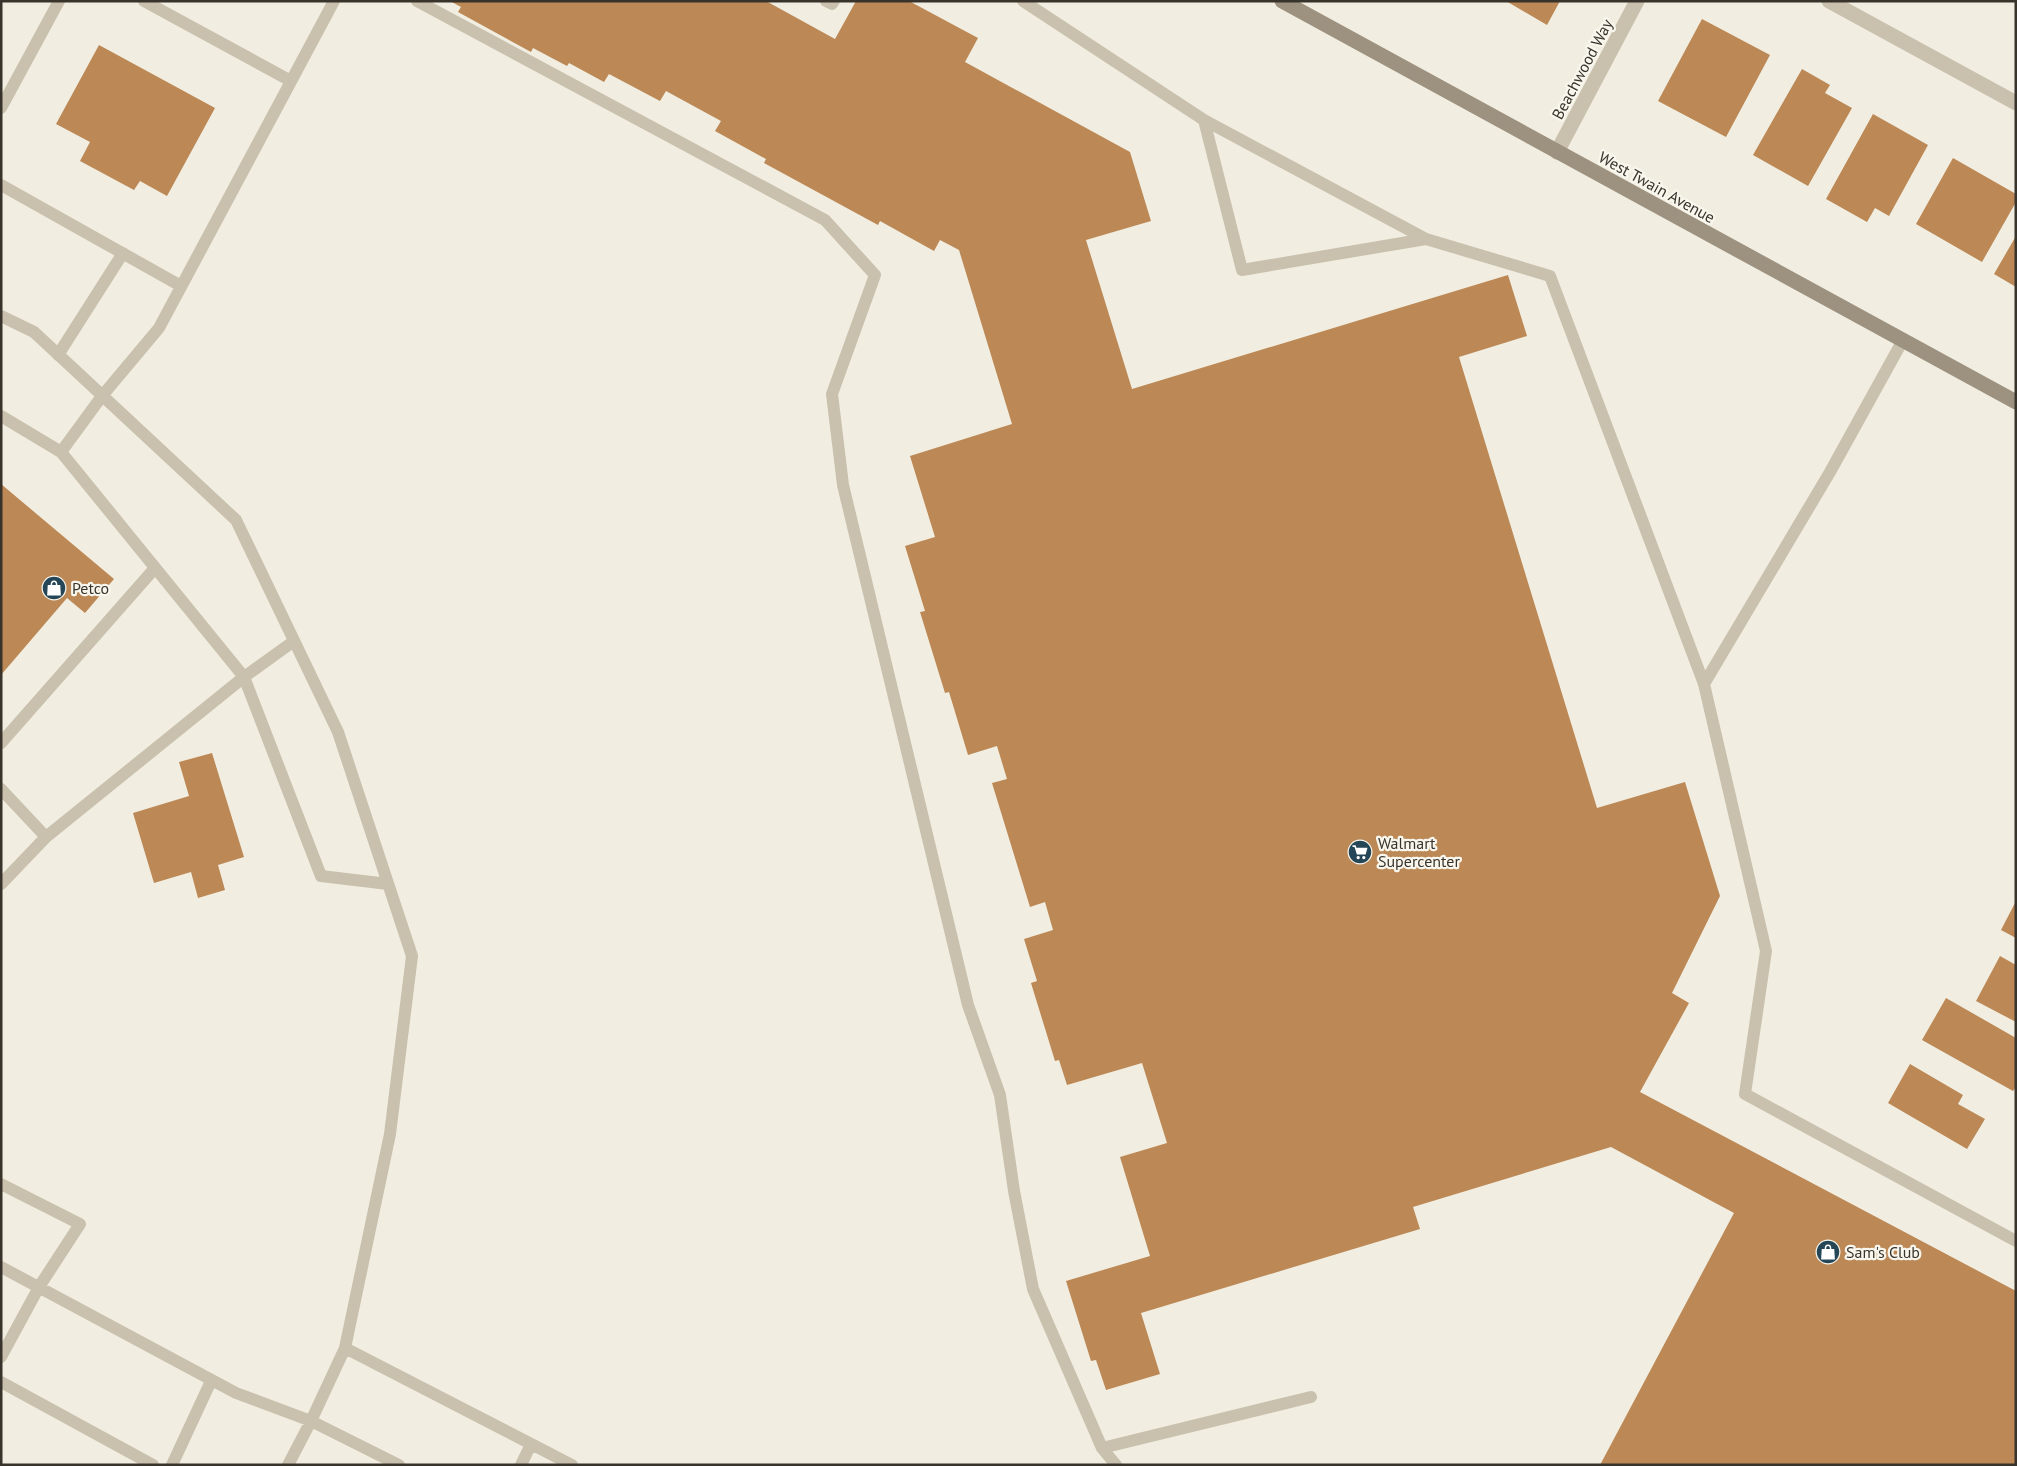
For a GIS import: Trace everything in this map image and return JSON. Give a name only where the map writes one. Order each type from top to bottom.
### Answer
[{"type":"street","name":"West Twain Avenue","points":[[1282,1],[2016,402]]},
{"type":"street","name":"Beachwood Way","points":[[1557,152],[1637,1]]},
{"type":"street","points":[[1829,1],[2016,103]]},
{"type":"lane","points":[[1,108],[59,1]]},
{"type":"lane","points":[[144,1],[291,81]]},
{"type":"lane","points":[[61,452],[102,396],[159,328],[334,1]]},
{"type":"lane","points":[[417,1],[825,220],[875,275],[832,394],[843,486],[968,1005],[1000,1095],[1014,1191],[1033,1289],[1102,1448],[1116,1465]]},
{"type":"lane","points":[[826,1],[832,4],[834,1]]},
{"type":"lane","points":[[1023,1],[1204,120],[1426,239],[1550,276],[1704,684],[1766,951],[1744,1094],[2016,1241]]},
{"type":"lane","points":[[1204,120],[1242,270],[1426,239]]},
{"type":"lane","points":[[1,185],[181,286]]},
{"type":"lane","points":[[58,355],[123,253]]},
{"type":"lane","points":[[1,316],[34,332],[236,520],[338,732],[412,956],[390,1134],[345,1348],[288,1465]]},
{"type":"lane","points":[[1704,684],[1830,472],[1903,340]]},
{"type":"lane","points":[[1,416],[61,452],[244,677],[321,876],[388,884]]},
{"type":"lane","points":[[1,743],[156,568]]},
{"type":"lane","points":[[1,884],[46,837],[244,677],[294,641]]},
{"type":"lane","points":[[1,789],[46,837]]},
{"type":"lane","points":[[1,1184],[80,1224],[39,1287],[1,1357]]},
{"type":"lane","points":[[1,1267],[211,1381],[236,1393],[311,1421],[399,1465]]},
{"type":"lane","points":[[345,1348],[572,1465]]},
{"type":"lane","points":[[172,1465],[211,1381]]},
{"type":"lane","points":[[1,1382],[153,1465]]},
{"type":"lane","points":[[1102,1448],[1311,1398]]},
{"type":"lane","points":[[522,1465],[531,1444]]},
{"type":"building","name":"Walmart Supercenter","points":[[450,1],[766,1],[835,39],[856,1],[909,1],[978,38],[965,62],[1130,152],[1151,221],[1086,240],[1132,389],[1508,275],[1527,336],[1459,357],[1597,808],[1685,782],[1720,896],[1672,993],[1689,1003],[1640,1092],[2016,1291],[2016,1465],[1600,1465],[1734,1213],[1611,1147],[1413,1207],[1420,1229],[1141,1313],[1160,1374],[1106,1390],[1096,1360],[1091,1361],[1066,1281],[1150,1256],[1120,1157],[1167,1143],[1142,1063],[1067,1085],[1059,1060],[1055,1061],[1031,983],[1037,981],[1024,939],[1053,930],[1045,902],[1030,907],[992,783],[1007,779],[997,746],[968,755],[949,692],[945,693],[920,612],[925,611],[905,546],[935,537],[910,456],[1012,424],[959,250],[940,240],[934,251],[880,221],[878,225],[764,163],[766,159],[715,131],[721,121],[666,91],[660,101],[609,74],[604,82],[569,63],[567,66],[533,48],[531,52],[458,12],[461,7]]},
{"type":"building","points":[[1506,1],[1560,1],[1547,25]]},
{"type":"building","points":[[1702,19],[1770,55],[1726,137],[1658,101]]},
{"type":"building","points":[[99,45],[215,108],[167,196],[140,181],[134,190],[80,161],[90,142],[56,124]]},
{"type":"building","points":[[1802,69],[1830,85],[1825,93],[1852,108],[1808,186],[1753,155]]},
{"type":"building","points":[[1873,114],[1928,145],[1889,216],[1875,208],[1867,222],[1826,199]]},
{"type":"building","points":[[1953,158],[2016,194],[2016,202],[1982,262],[1916,224]]},
{"type":"building","points":[[2016,236],[2016,287],[1994,274]]},
{"type":"building","name":"Petco","points":[[1,484],[114,579],[85,613],[67,598],[1,675]]},
{"type":"building","points":[[212,753],[244,857],[218,865],[225,890],[198,898],[191,872],[154,883],[133,813],[189,796],[179,762]]},
{"type":"building","points":[[2016,901],[2016,938],[2001,930]]},
{"type":"building","points":[[2000,956],[2016,965],[2016,1022],[1976,1001]]},
{"type":"building","points":[[1946,998],[2016,1038],[2016,1087],[2013,1091],[1922,1040]]},
{"type":"building","points":[[1910,1064],[1963,1095],[1958,1104],[1985,1119],[1967,1149],[1888,1103]]},
{"type":"place","name":"Petco","points":[[54,588]]},
{"type":"place","name":"Walmart Supercenter","points":[[1360,852]]},
{"type":"place","name":"Sam's Club","points":[[1828,1252]]}]
